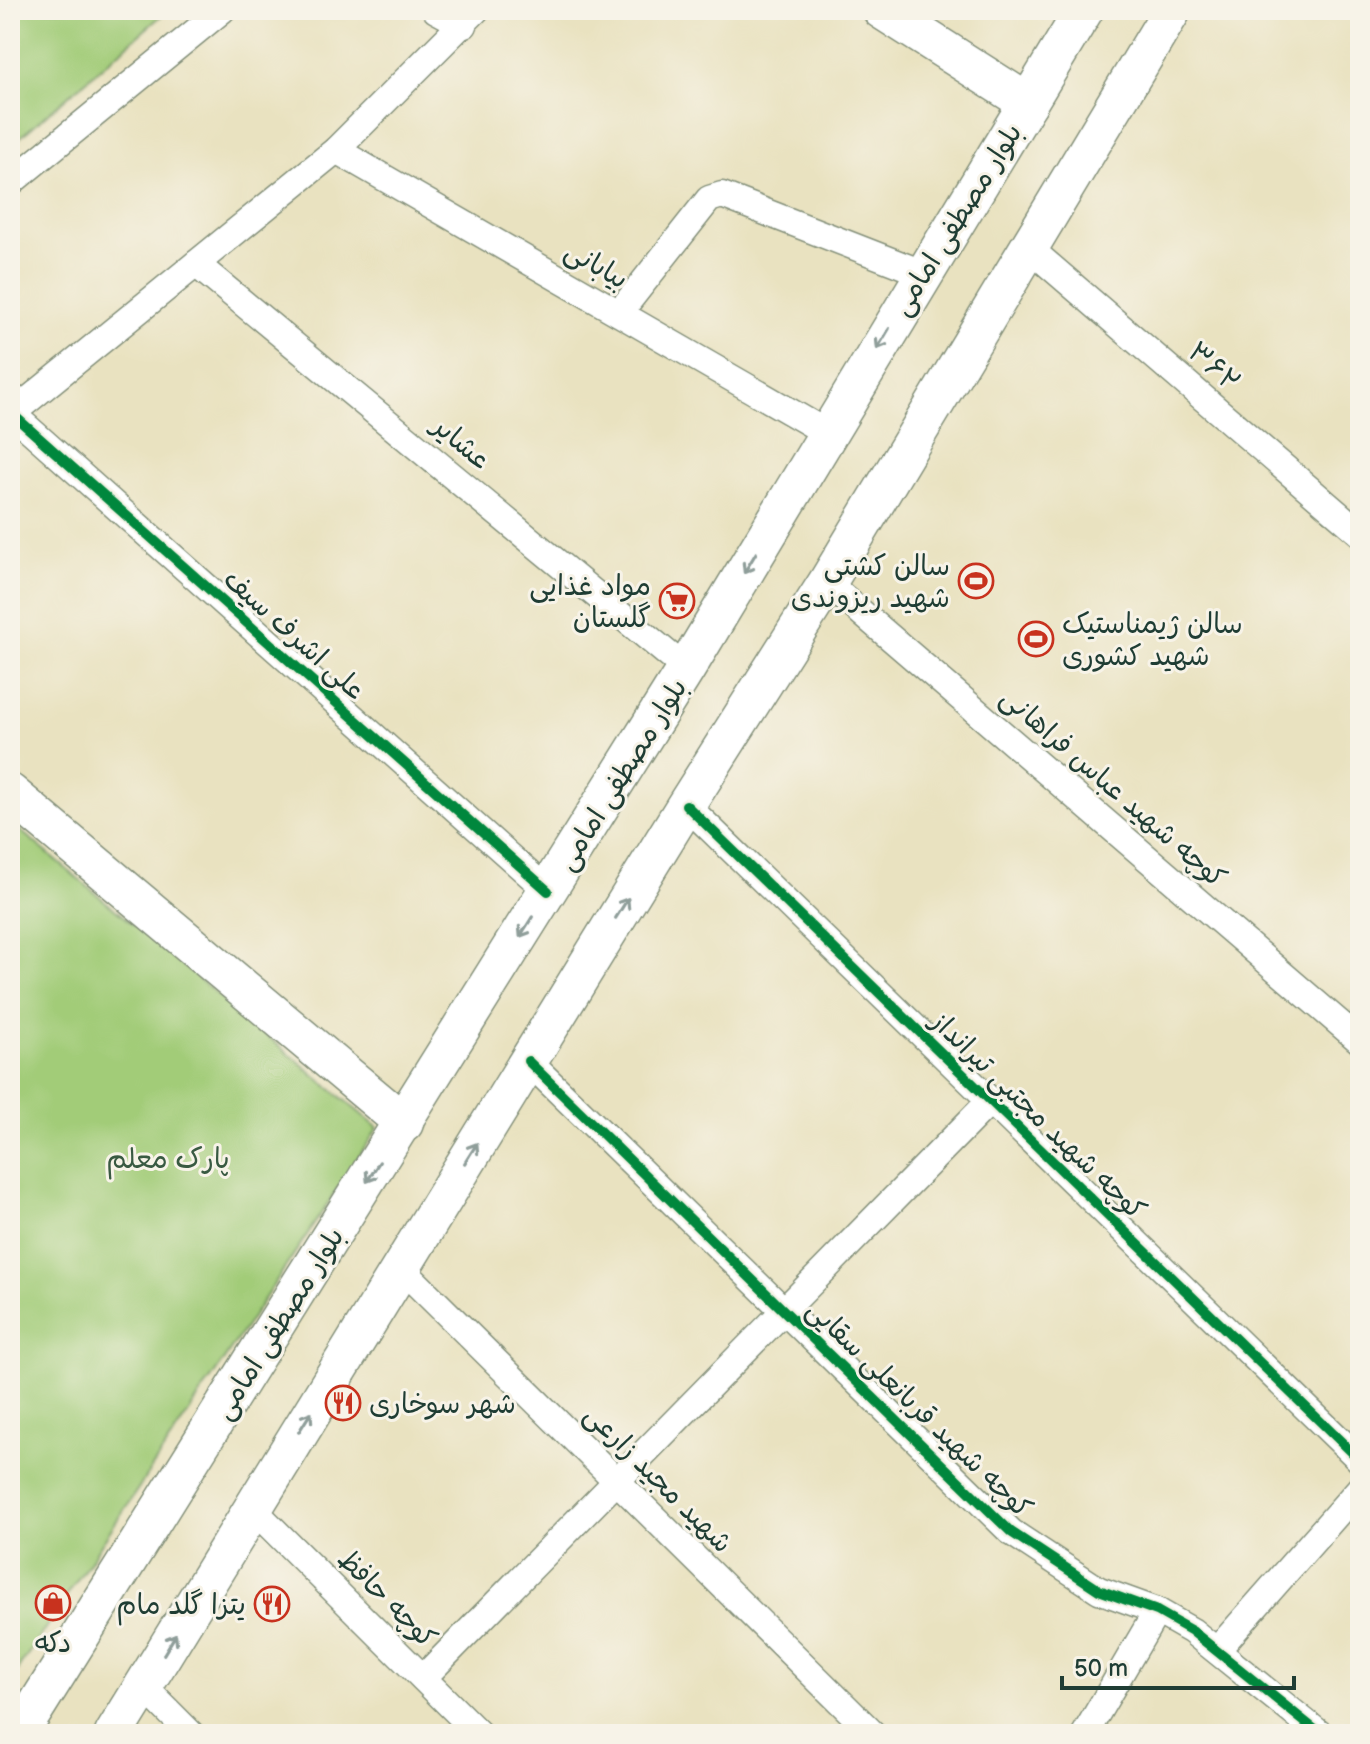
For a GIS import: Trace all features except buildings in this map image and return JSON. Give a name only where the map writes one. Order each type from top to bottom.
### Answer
[{"type":"main road","points":[[882,10],[1028,103]]},
{"type":"main road","name":"بلوار مصطفی امامی","points":[[21,1723],[404,1123],[686,669],[922,273],[1084,10]]},
{"type":"main road","points":[[114,1734],[686,805],[827,583],[1172,10]]},
{"type":"main road","points":[[10,793],[404,1123]]},
{"type":"street","points":[[10,183],[222,10]]},
{"type":"street","points":[[436,10],[470,17]]},
{"type":"street","points":[[11,414],[336,150],[470,17]]},
{"type":"street","name":"بیابانی","points":[[336,150],[827,433]]},
{"type":"street","points":[[619,313],[709,199],[722,195],[922,273]]},
{"type":"street","name":"۳۶۲","points":[[1029,248],[1360,533]]},
{"type":"street","name":"عشایر","points":[[196,264],[686,669]]},
{"type":"street","name":"علی اشرف سیف","points":[[11,414],[548,891]]},
{"type":"street","name":"کوچه شهید عباس فراهانی","points":[[827,583],[1360,1041]]},
{"type":"street","name":"کوچه شهید مجتبی تیرانداز","points":[[686,805],[1360,1460]]},
{"type":"street","name":"کوچه شهید قربانعلی سقایی","points":[[528,1061],[1011,1532],[1099,1590],[1157,1611],[1218,1649],[1320,1734]]},
{"type":"street","points":[[423,1678],[990,1101]]},
{"type":"street","name":"شهید مجید زارعی","points":[[400,1267],[873,1734]]},
{"type":"street","points":[[1218,1649],[1360,1488]]},
{"type":"street","name":"کوچه حافظ","points":[[252,1508],[479,1734]]},
{"type":"street","points":[[1085,1734],[1157,1611]]},
{"type":"street","points":[[144,1687],[191,1734]]},
{"type":"green space","points":[[10,10],[168,10],[10,146]]},
{"type":"green space","name":"پارک معلم","points":[[10,822],[378,1128],[10,1681]]},
{"type":"cycle path","points":[[10,412],[548,891]]},
{"type":"cycle path","points":[[686,805],[1360,1460]]},
{"type":"cycle path","points":[[528,1061],[1011,1532],[1099,1590],[1157,1611],[1192,1631],[1320,1734]]},
{"type":"place","name":"سالن کشتی شهید ریزوندی","points":[[976,581]]},
{"type":"place","name":"مواد غذایی گلستان","points":[[677,601]]},
{"type":"place","name":"سالن ژیمناستیک شهید کشوری","points":[[1036,639]]},
{"type":"place","name":"شهر سوخاری","points":[[343,1403]]},
{"type":"place","name":"دکه","points":[[53,1603]]},
{"type":"place","name":"یتزا گلد مام","points":[[272,1604]]}]
